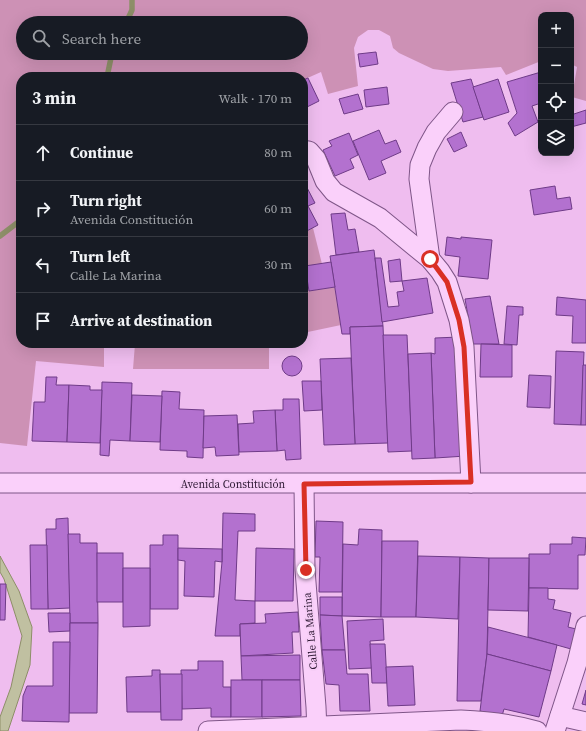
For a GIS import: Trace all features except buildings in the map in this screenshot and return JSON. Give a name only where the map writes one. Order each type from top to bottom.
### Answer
[{"type":"street","points":[[430,259],[419,179],[420,165],[436,132],[453,112]]},
{"type":"street","points":[[308,151],[316,159],[325,181],[334,192],[380,218],[430,259],[447,282],[459,320],[464,347],[471,482]]},
{"type":"street","name":"Avenida Constitución","points":[[0,483],[586,483]]},
{"type":"street","name":"Calle La Marina","points":[[304,484],[306,570],[317,729]]},
{"type":"street","points":[[586,626],[577,663],[557,724],[586,722]]},
{"type":"street","points":[[208,731],[317,729],[461,720],[507,724],[537,731]]},
{"type":"shaded area","points":[[0,0],[586,0],[586,101],[574,98],[574,85],[577,67],[574,66],[574,12],[538,12],[538,62],[506,75],[501,67],[448,71],[433,69],[399,53],[393,48],[390,36],[379,30],[368,30],[358,37],[354,48],[358,86],[328,94],[321,72],[308,78],[308,72],[16,72],[16,348],[104,348],[104,367],[36,361],[27,446],[0,443]]},
{"type":"shaded area","points":[[313,228],[322,264],[308,266],[308,230]]},
{"type":"shaded area","points":[[308,285],[309,291],[335,287],[341,325],[308,332]]},
{"type":"shaded area","points":[[135,348],[269,348],[269,369],[133,369]]},
{"type":"shaded area","points":[[0,556],[19,591],[32,627],[30,665],[8,731],[0,731],[0,717],[11,687],[22,636],[4,579],[0,572]]},
{"type":"waterway","points":[[129,16],[132,10],[132,0]]},
{"type":"waterway","points":[[108,72],[111,60]]},
{"type":"waterway","points":[[0,236],[16,224]]},
{"type":"route","points":[[306,570],[304,536],[304,484],[471,482],[464,347],[459,320],[447,282],[430,259]]}]
